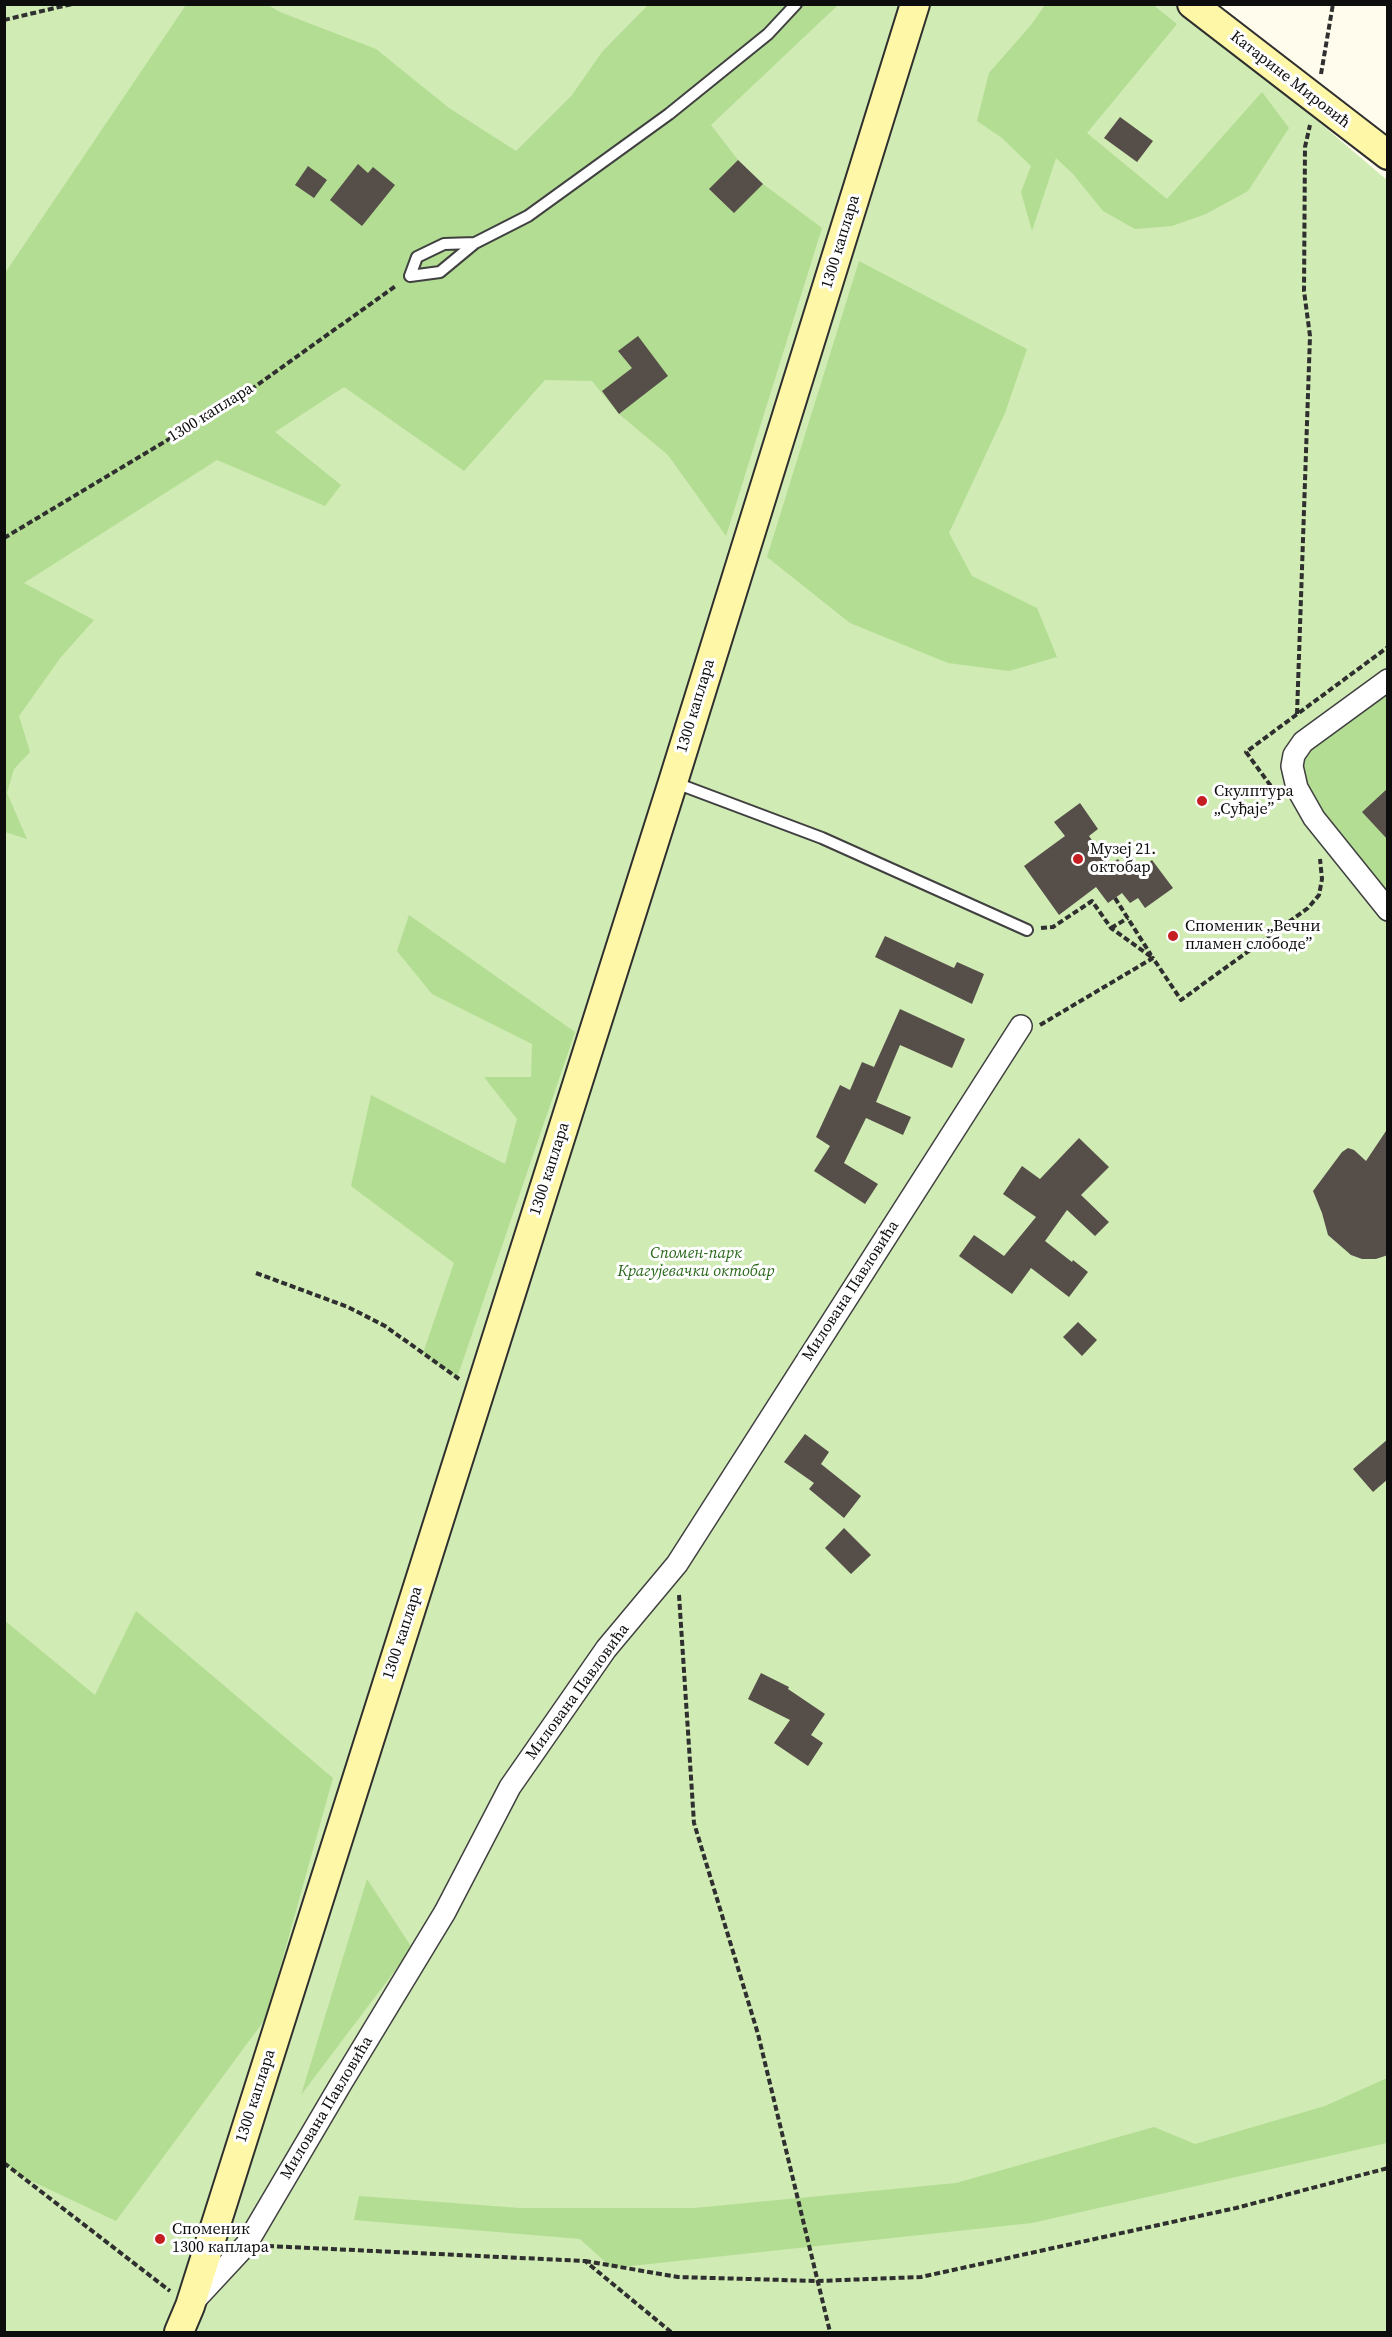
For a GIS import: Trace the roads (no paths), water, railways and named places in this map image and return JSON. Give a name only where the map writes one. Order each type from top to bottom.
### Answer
[{"type":"main road","name":"1300 каплара","points":[[179,2332],[190,2306],[672,782],[915,4]]},
{"type":"main road","name":"Катарине Мировић","points":[[1192,4],[1388,155]]},
{"type":"street","points":[[1388,680],[1302,742],[1294,755],[1292,766],[1297,788],[1314,818],[1388,910]]},
{"type":"street","name":"Милована Павловића","points":[[190,2306],[246,2246],[445,1912],[510,1787],[606,1649],[677,1564],[1015,1035]]},
{"type":"lane","points":[[475,243],[444,244],[417,257],[410,276],[440,272],[475,243],[528,216],[669,114],[768,34],[796,4]]},
{"type":"lane","points":[[672,782],[822,838],[1027,930]]},
{"type":"place","name":"Скулптура „Суђаје”","points":[[1202,801]]},
{"type":"place","name":"Музеј 21. октобар","points":[[1078,859]]},
{"type":"place","name":"Споменик „Вечни пламен слободе”","points":[[1173,936]]},
{"type":"place","name":"Споменик 1300 каплара","points":[[160,2239]]},
{"type":"park label","name":"Спомен-парк Крагујевачки октобар","points":[[696,1263]]}]
